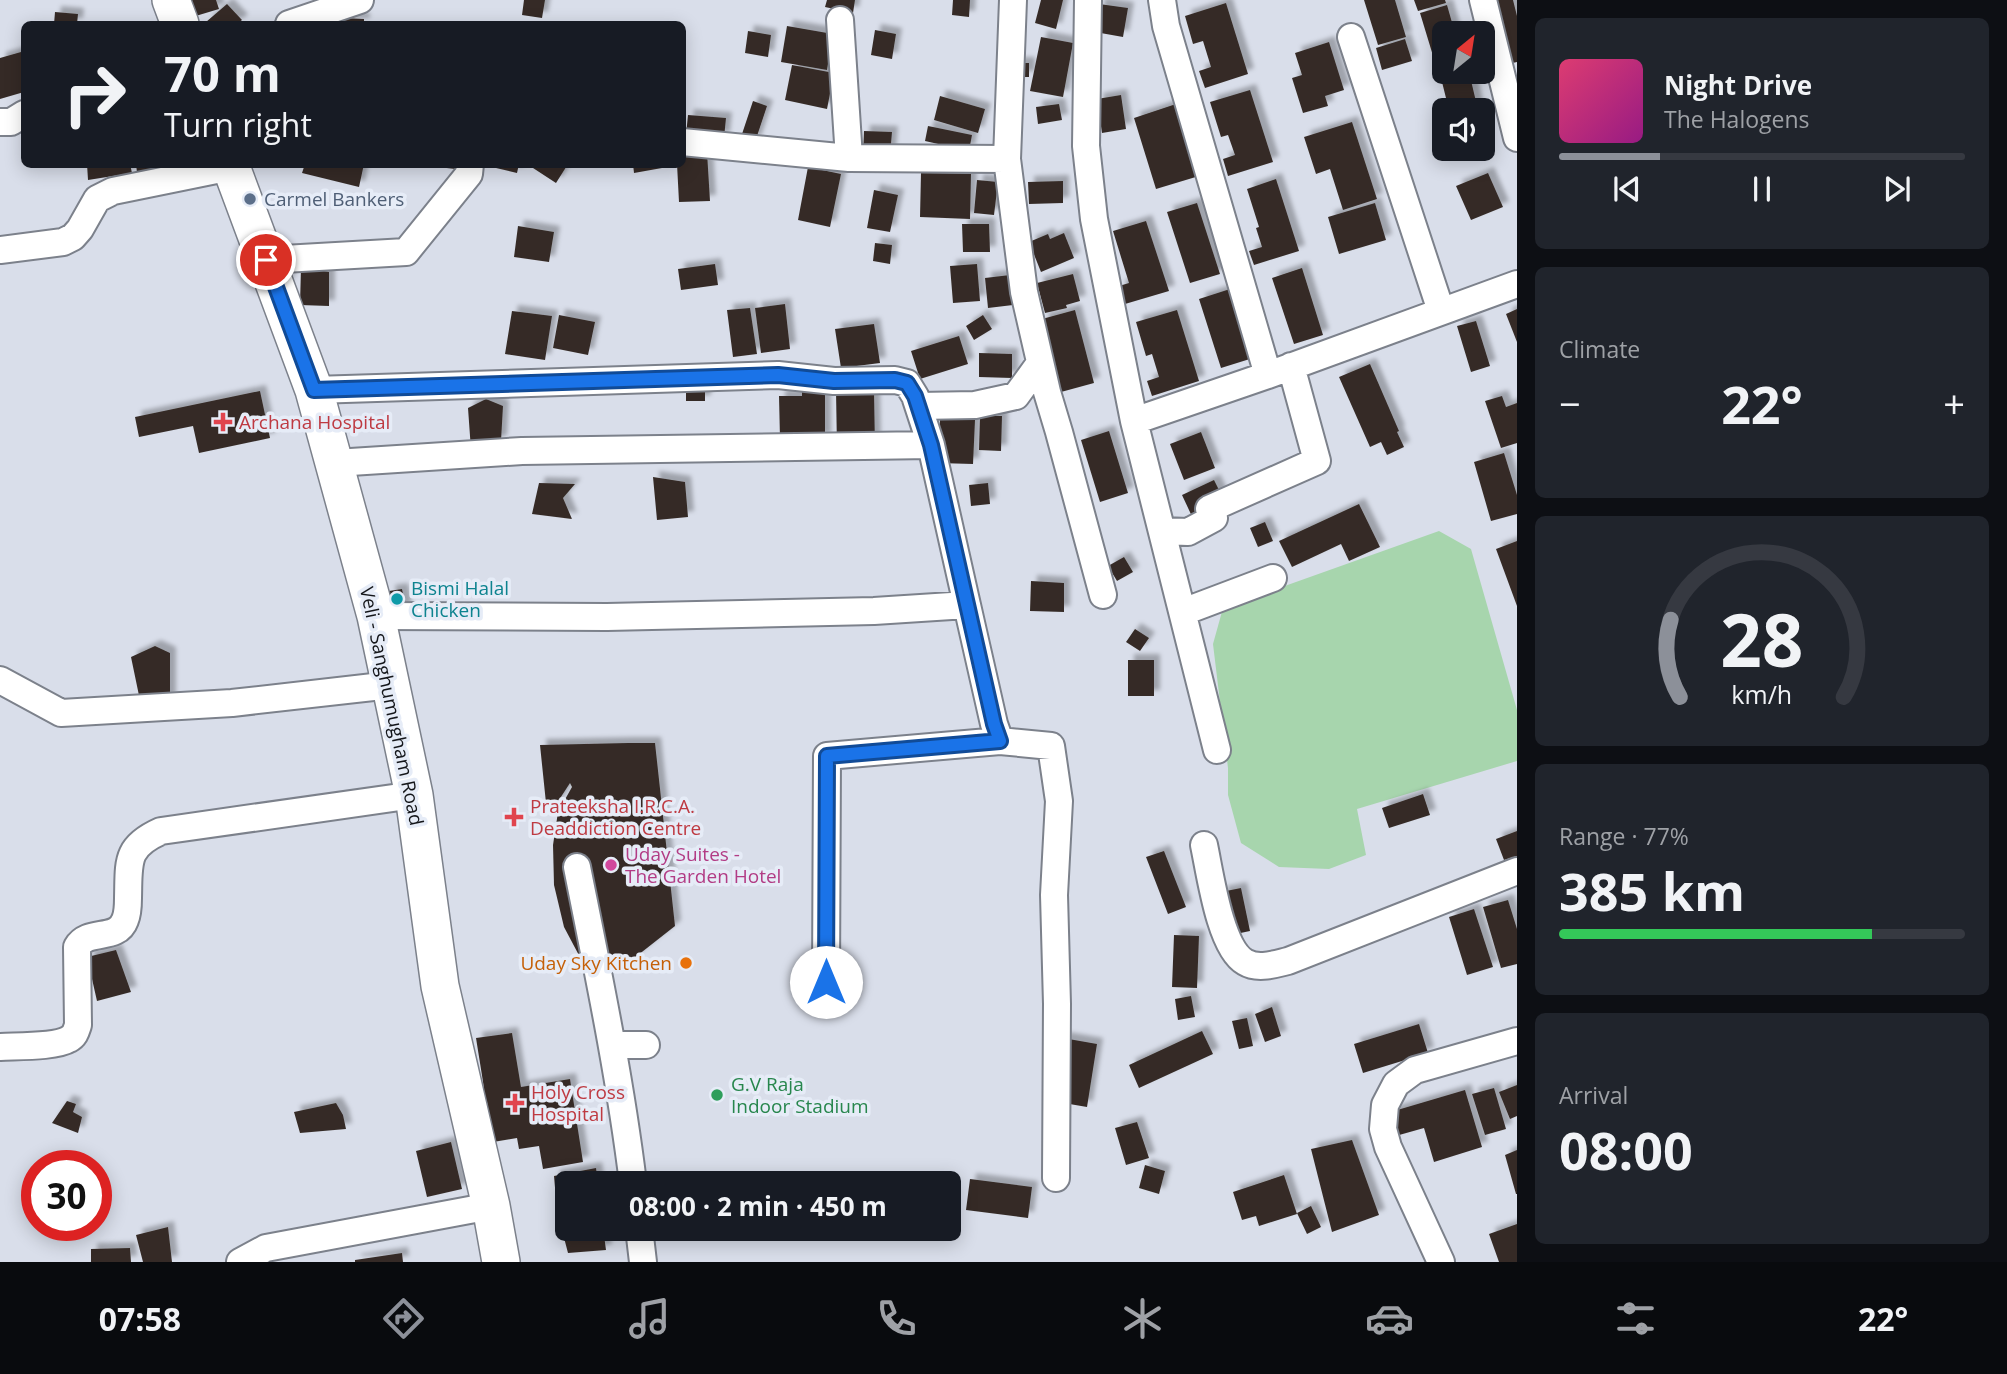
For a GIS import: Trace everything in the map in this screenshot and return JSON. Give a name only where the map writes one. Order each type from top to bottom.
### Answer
[{"type":"main road","points":[[171,0],[179,21]]},
{"type":"main road","name":"Veli - Sanghumugham Road","points":[[232,168],[314,390],[376,616],[414,795],[440,986],[491,1206],[501,1262]]},
{"type":"street","points":[[303,21],[360,0]]},
{"type":"street","points":[[1013,0],[1007,159],[1024,292],[1040,363],[1102,594]]},
{"type":"street","points":[[1088,0],[1086,146],[1094,219],[1134,421],[1217,750]]},
{"type":"street","points":[[1162,0],[1166,26],[1280,370],[1317,461],[1209,509],[1214,518],[1188,532],[1162,531]]},
{"type":"street","points":[[1483,0],[1516,126]]},
{"type":"street","points":[[840,20],[849,158]]},
{"type":"street","points":[[1351,37],[1441,311]]},
{"type":"street","points":[[0,122],[11,122],[21,116]]},
{"type":"street","points":[[686,142],[849,158],[1007,159]]},
{"type":"street","points":[[0,250],[63,242],[73,237],[97,199],[113,191],[222,168]]},
{"type":"street","points":[[266,260],[406,252],[469,174],[470,168]]},
{"type":"street","points":[[1134,421],[1517,284]]},
{"type":"street","points":[[919,406],[975,405],[1016,397],[1040,363]]},
{"type":"street","points":[[314,390],[778,375],[834,381],[895,380],[907,383],[919,406],[931,445],[1000,741]]},
{"type":"street","points":[[335,463],[522,451],[931,445]]},
{"type":"street","points":[[1183,612],[1273,578]]},
{"type":"street","points":[[376,616],[607,617],[874,611],[967,605]]},
{"type":"street","points":[[0,680],[61,713],[232,703],[391,685]]},
{"type":"street","points":[[826,982],[827,756],[1000,741],[1051,746],[1059,801],[1054,895],[1057,1004],[1056,1178]]},
{"type":"street","points":[[0,1047],[55,1043],[69,1040],[75,1034],[78,1025],[77,947],[81,940],[89,936],[113,933],[121,928],[127,913],[131,857],[137,845],[146,838],[161,831],[414,795]]},
{"type":"street","points":[[1204,845],[1220,920],[1228,942],[1246,963],[1257,966],[1288,961],[1517,871]]},
{"type":"street","points":[[577,867],[612,1045],[632,1171]]},
{"type":"street","points":[[1441,1262],[1388,1147],[1383,1129],[1385,1105],[1396,1084],[1415,1070],[1517,1041]]},
{"type":"street","points":[[612,1045],[646,1045]]},
{"type":"street","points":[[240,1262],[266,1248],[491,1206]]},
{"type":"street","points":[[641,1241],[643,1262]]},
{"type":"green space","points":[[1439,531],[1471,549],[1517,710],[1517,761],[1357,809],[1366,855],[1329,869],[1279,867],[1241,843],[1228,795],[1228,768],[1213,644],[1223,608]]},
{"type":"building","points":[[183,0],[216,0],[219,9],[189,18]]},
{"type":"building","points":[[524,0],[545,0],[542,18],[522,15]]},
{"type":"building","points":[[827,0],[855,0],[853,13],[825,7]]},
{"type":"building","points":[[953,0],[970,0],[969,17],[952,15]]},
{"type":"building","points":[[1041,0],[1063,0],[1056,29],[1035,23]]},
{"type":"building","points":[[1364,0],[1395,0],[1406,37],[1378,45]]},
{"type":"building","points":[[1414,0],[1445,0],[1446,3],[1418,11]]},
{"type":"building","points":[[1484,0],[1513,0],[1517,16],[1517,62],[1499,66],[1495,48],[1495,21],[1489,21]]},
{"type":"building","points":[[1226,3],[1248,74],[1205,88],[1199,71],[1211,67],[1203,41],[1193,44],[1185,16]]},
{"type":"building","points":[[227,4],[242,20],[241,21],[207,21]]},
{"type":"building","points":[[1099,4],[1128,8],[1123,37],[1095,32]]},
{"type":"building","points":[[1447,5],[1452,21],[1432,21],[1432,52],[1420,13]]},
{"type":"building","points":[[55,12],[78,14],[77,21],[54,21]]},
{"type":"building","points":[[324,17],[364,19],[364,21],[324,21]]},
{"type":"building","points":[[787,26],[833,34],[827,70],[781,62]]},
{"type":"building","points":[[875,30],[896,34],[892,59],[871,55]]},
{"type":"building","points":[[748,31],[771,35],[768,57],[745,53]]},
{"type":"building","points":[[1041,37],[1073,43],[1063,97],[1030,91]]},
{"type":"building","points":[[1405,39],[1412,61],[1382,70],[1376,48]]},
{"type":"building","points":[[1329,42],[1344,90],[1325,96],[1328,106],[1303,113],[1292,78],[1302,75],[1295,53]]},
{"type":"building","points":[[21,52],[21,93],[0,99],[0,58]]},
{"type":"building","points":[[1014,63],[1029,63],[1029,77],[1015,77]]},
{"type":"building","points":[[792,65],[834,73],[827,109],[785,100]]},
{"type":"building","points":[[1442,84],[1472,84],[1475,98],[1446,98]]},
{"type":"building","points":[[1250,90],[1273,162],[1228,176],[1223,159],[1235,155],[1228,135],[1221,137],[1210,102]]},
{"type":"building","points":[[1121,95],[1126,129],[1102,133],[1097,99]]},
{"type":"building","points":[[940,96],[985,109],[978,133],[934,120]]},
{"type":"building","points":[[753,101],[767,106],[755,142],[741,137]]},
{"type":"building","points":[[1059,104],[1062,120],[1038,124],[1036,107]]},
{"type":"building","points":[[1176,104],[1199,176],[1156,189],[1134,118]]},
{"type":"building","points":[[688,115],[726,118],[724,138],[686,135]]},
{"type":"building","points":[[1352,122],[1377,199],[1343,210],[1330,169],[1316,174],[1304,137]]},
{"type":"building","points":[[928,126],[972,135],[969,151],[925,141]]},
{"type":"building","points":[[864,131],[892,132],[890,155],[863,153]]},
{"type":"building","points":[[707,152],[710,201],[679,202],[677,168],[686,168],[686,153]]},
{"type":"building","points":[[808,167],[841,174],[830,227],[798,220]]},
{"type":"building","points":[[87,168],[131,168],[132,173],[88,180]]},
{"type":"building","points":[[136,168],[189,168],[138,181]]},
{"type":"building","points":[[304,168],[363,168],[359,187],[302,173]]},
{"type":"building","points":[[496,168],[518,168],[517,173]]},
{"type":"building","points":[[533,168],[565,168],[556,183]]},
{"type":"building","points":[[633,168],[662,168],[634,173]]},
{"type":"building","points":[[921,173],[971,174],[970,219],[920,217]]},
{"type":"building","points":[[1488,173],[1503,207],[1471,220],[1456,186]]},
{"type":"building","points":[[1276,179],[1299,251],[1254,265],[1249,251],[1262,247],[1256,228],[1259,227],[1247,189]]},
{"type":"building","points":[[977,180],[998,182],[994,215],[974,213]]},
{"type":"building","points":[[1063,181],[1063,203],[1029,204],[1028,182]]},
{"type":"building","points":[[874,190],[898,195],[890,232],[867,228]]},
{"type":"building","points":[[1197,203],[1220,274],[1190,283],[1167,212]]},
{"type":"building","points":[[1375,203],[1386,240],[1339,254],[1328,217]]},
{"type":"building","points":[[1146,221],[1169,291],[1125,304],[1119,286],[1129,283],[1113,231]]},
{"type":"building","points":[[962,224],[989,224],[990,252],[963,252]]},
{"type":"building","points":[[518,226],[554,232],[549,262],[514,257]]},
{"type":"building","points":[[1064,233],[1074,258],[1041,272],[1029,242],[1048,234],[1050,239]]},
{"type":"building","points":[[875,243],[892,245],[890,264],[873,261]]},
{"type":"building","points":[[715,264],[718,285],[681,290],[678,269]]},
{"type":"building","points":[[977,264],[980,301],[953,303],[950,266]]},
{"type":"building","points":[[301,267],[329,272],[329,306],[300,305]]},
{"type":"building","points":[[1302,268],[1323,335],[1294,344],[1272,278]]},
{"type":"building","points":[[1073,274],[1080,301],[1066,305],[1067,308],[1045,313],[1037,283]]},
{"type":"building","points":[[1010,275],[1013,305],[988,308],[985,278]]},
{"type":"building","points":[[1230,289],[1253,358],[1221,368],[1199,299]]},
{"type":"building","points":[[785,304],[790,349],[761,353],[755,308]]},
{"type":"building","points":[[750,308],[757,354],[733,357],[727,310]]},
{"type":"building","points":[[1517,309],[1517,342],[1506,314]]},
{"type":"building","points":[[1075,310],[1094,383],[1061,392],[1042,319]]},
{"type":"building","points":[[1177,310],[1199,381],[1152,396],[1147,381],[1159,377],[1152,354],[1146,356],[1136,322]]},
{"type":"building","points":[[512,311],[552,316],[545,360],[505,354]]},
{"type":"building","points":[[559,315],[595,322],[588,355],[553,348]]},
{"type":"building","points":[[983,315],[992,329],[974,340],[966,326]]},
{"type":"building","points":[[1476,321],[1490,366],[1471,372],[1457,326]]},
{"type":"building","points":[[874,324],[880,363],[841,368],[835,329]]},
{"type":"building","points":[[959,336],[968,364],[920,379],[911,351]]},
{"type":"building","points":[[979,353],[1012,354],[1012,378],[979,377]]},
{"type":"building","points":[[1370,364],[1404,447],[1387,455],[1381,442],[1370,447],[1339,377]]},
{"type":"building","points":[[686,384],[705,384],[705,401],[686,401]]},
{"type":"building","points":[[802,388],[825,388],[825,439],[780,439],[779,396],[802,396]]},
{"type":"building","points":[[260,391],[270,438],[199,453],[193,426],[139,437],[135,417]]},
{"type":"building","points":[[836,391],[874,391],[875,448],[837,449]]},
{"type":"building","points":[[1502,396],[1506,407],[1517,403],[1517,443],[1501,448],[1485,401]]},
{"type":"building","points":[[486,399],[503,406],[501,441],[471,450],[468,408]]},
{"type":"building","points":[[980,416],[1002,416],[1001,451],[979,450]]},
{"type":"building","points":[[940,419],[975,420],[973,464],[938,463]]},
{"type":"building","points":[[1109,431],[1128,493],[1100,502],[1081,440]]},
{"type":"building","points":[[1201,432],[1215,468],[1184,480],[1170,444]]},
{"type":"building","points":[[1504,453],[1517,495],[1517,514],[1491,521],[1474,462]]},
{"type":"building","points":[[653,477],[685,482],[688,517],[657,520]]},
{"type":"building","points":[[1214,480],[1224,500],[1196,525],[1182,495]]},
{"type":"building","points":[[539,483],[575,484],[563,498],[572,519],[532,514]]},
{"type":"building","points":[[988,483],[990,504],[971,506],[969,485]]},
{"type":"building","points":[[1359,504],[1380,547],[1349,561],[1341,544],[1292,567],[1279,541]]},
{"type":"building","points":[[1265,522],[1273,541],[1258,547],[1250,528]]},
{"type":"building","points":[[1517,541],[1517,606],[1496,549]]},
{"type":"building","points":[[1124,557],[1133,572],[1117,581],[1108,566]]},
{"type":"building","points":[[1031,581],[1064,583],[1064,612],[1030,611]]},
{"type":"building","name":"Bismi Halal Chicken","points":[[402,589],[406,608],[392,615],[389,591]]},
{"type":"building","points":[[1135,629],[1149,638],[1140,651],[1126,642]]},
{"type":"building","points":[[155,646],[170,653],[170,700],[142,710],[131,657]]},
{"type":"building","points":[[1128,660],[1154,660],[1154,696],[1128,696]]},
{"type":"building","name":"Uday Suites - The Garden Hotel","points":[[655,743],[675,926],[633,959],[582,961],[564,927],[554,885],[553,845],[558,812],[572,787],[570,783],[557,803],[546,803],[540,745]]},
{"type":"building","points":[[1423,794],[1430,815],[1389,828],[1382,808]]},
{"type":"building","points":[[1517,831],[1517,856],[1504,860],[1496,839]]},
{"type":"building","points":[[1164,851],[1186,907],[1168,914],[1146,857]]},
{"type":"building","points":[[1241,888],[1250,931],[1231,935],[1221,892]]},
{"type":"building","points":[[1508,900],[1517,929],[1517,964],[1501,968],[1483,907]]},
{"type":"building","points":[[1474,909],[1493,967],[1467,975],[1449,917]]},
{"type":"building","points":[[1174,935],[1199,936],[1197,988],[1172,987]]},
{"type":"building","points":[[116,950],[131,992],[97,1001],[87,957]]},
{"type":"building","points":[[1191,996],[1195,1017],[1178,1020],[1175,999]]},
{"type":"building","points":[[1272,1007],[1281,1036],[1265,1042],[1255,1014]]},
{"type":"building","points":[[1247,1018],[1253,1046],[1239,1049],[1232,1021]]},
{"type":"building","points":[[1419,1024],[1428,1053],[1363,1073],[1354,1044]]},
{"type":"building","points":[[1202,1031],[1213,1054],[1139,1088],[1129,1065]]},
{"type":"building","points":[[512,1033],[521,1087],[570,1079],[583,1162],[543,1169],[539,1146],[519,1149],[517,1138],[493,1142],[487,1102],[479,1104],[476,1089],[484,1088],[476,1038]]},
{"type":"building","points":[[1063,1038],[1097,1044],[1087,1107],[1052,1101]]},
{"type":"building","points":[[1517,1085],[1517,1116],[1510,1119],[1499,1092]]},
{"type":"building","points":[[1494,1088],[1506,1129],[1485,1135],[1472,1094]]},
{"type":"building","points":[[1465,1090],[1482,1147],[1434,1162],[1424,1128],[1385,1139],[1377,1116]]},
{"type":"building","points":[[67,1101],[76,1104],[73,1112],[82,1117],[78,1133],[52,1123]]},
{"type":"building","points":[[336,1103],[343,1115],[346,1129],[300,1133],[294,1112]]},
{"type":"building","points":[[1137,1122],[1149,1158],[1126,1165],[1115,1128]]},
{"type":"building","points":[[1352,1140],[1379,1215],[1332,1232],[1311,1149]]},
{"type":"building","points":[[451,1142],[462,1189],[427,1197],[416,1151]]},
{"type":"building","points":[[1517,1150],[1517,1194],[1516,1194],[1505,1155]]},
{"type":"building","points":[[1145,1165],[1165,1171],[1159,1194],[1139,1188]]},
{"type":"building","points":[[1284,1175],[1297,1214],[1259,1226],[1256,1216],[1242,1220],[1233,1192]]},
{"type":"building","points":[[970,1179],[1032,1187],[1028,1218],[966,1210]]},
{"type":"building","points":[[1311,1206],[1321,1227],[1307,1234],[1297,1213]]},
{"type":"building","points":[[1517,1224],[1517,1262],[1499,1262],[1489,1234]]},
{"type":"building","points":[[168,1227],[172,1262],[143,1262],[136,1235]]},
{"type":"building","points":[[565,1241],[605,1241],[606,1250],[568,1253]]},
{"type":"building","points":[[130,1248],[131,1262],[91,1262],[91,1249]]},
{"type":"building","points":[[402,1253],[403,1262],[355,1262],[355,1260]]},
{"type":"place","name":"Carmel Bankers","points":[[250,199]]},
{"type":"place","name":"Archana Hospital","points":[[223,422]]},
{"type":"place","name":"Bismi Halal Chicken","points":[[397,599]]},
{"type":"place","name":"Prateeksha I.R.C.A. Deaddiction Centre","points":[[514,817]]},
{"type":"place","name":"Uday Suites - The Garden Hotel","points":[[611,865]]},
{"type":"place","name":"Uday Sky Kitchen","points":[[686,963]]},
{"type":"place","name":"G.V Raja Indoor Stadium","points":[[717,1095]]},
{"type":"place","name":"Holy Cross Hospital","points":[[515,1103]]},
{"type":"route","points":[[266,260],[314,390],[778,375],[834,381],[895,380],[907,383],[915,396],[931,445],[1000,741],[827,756],[826,982]]}]
